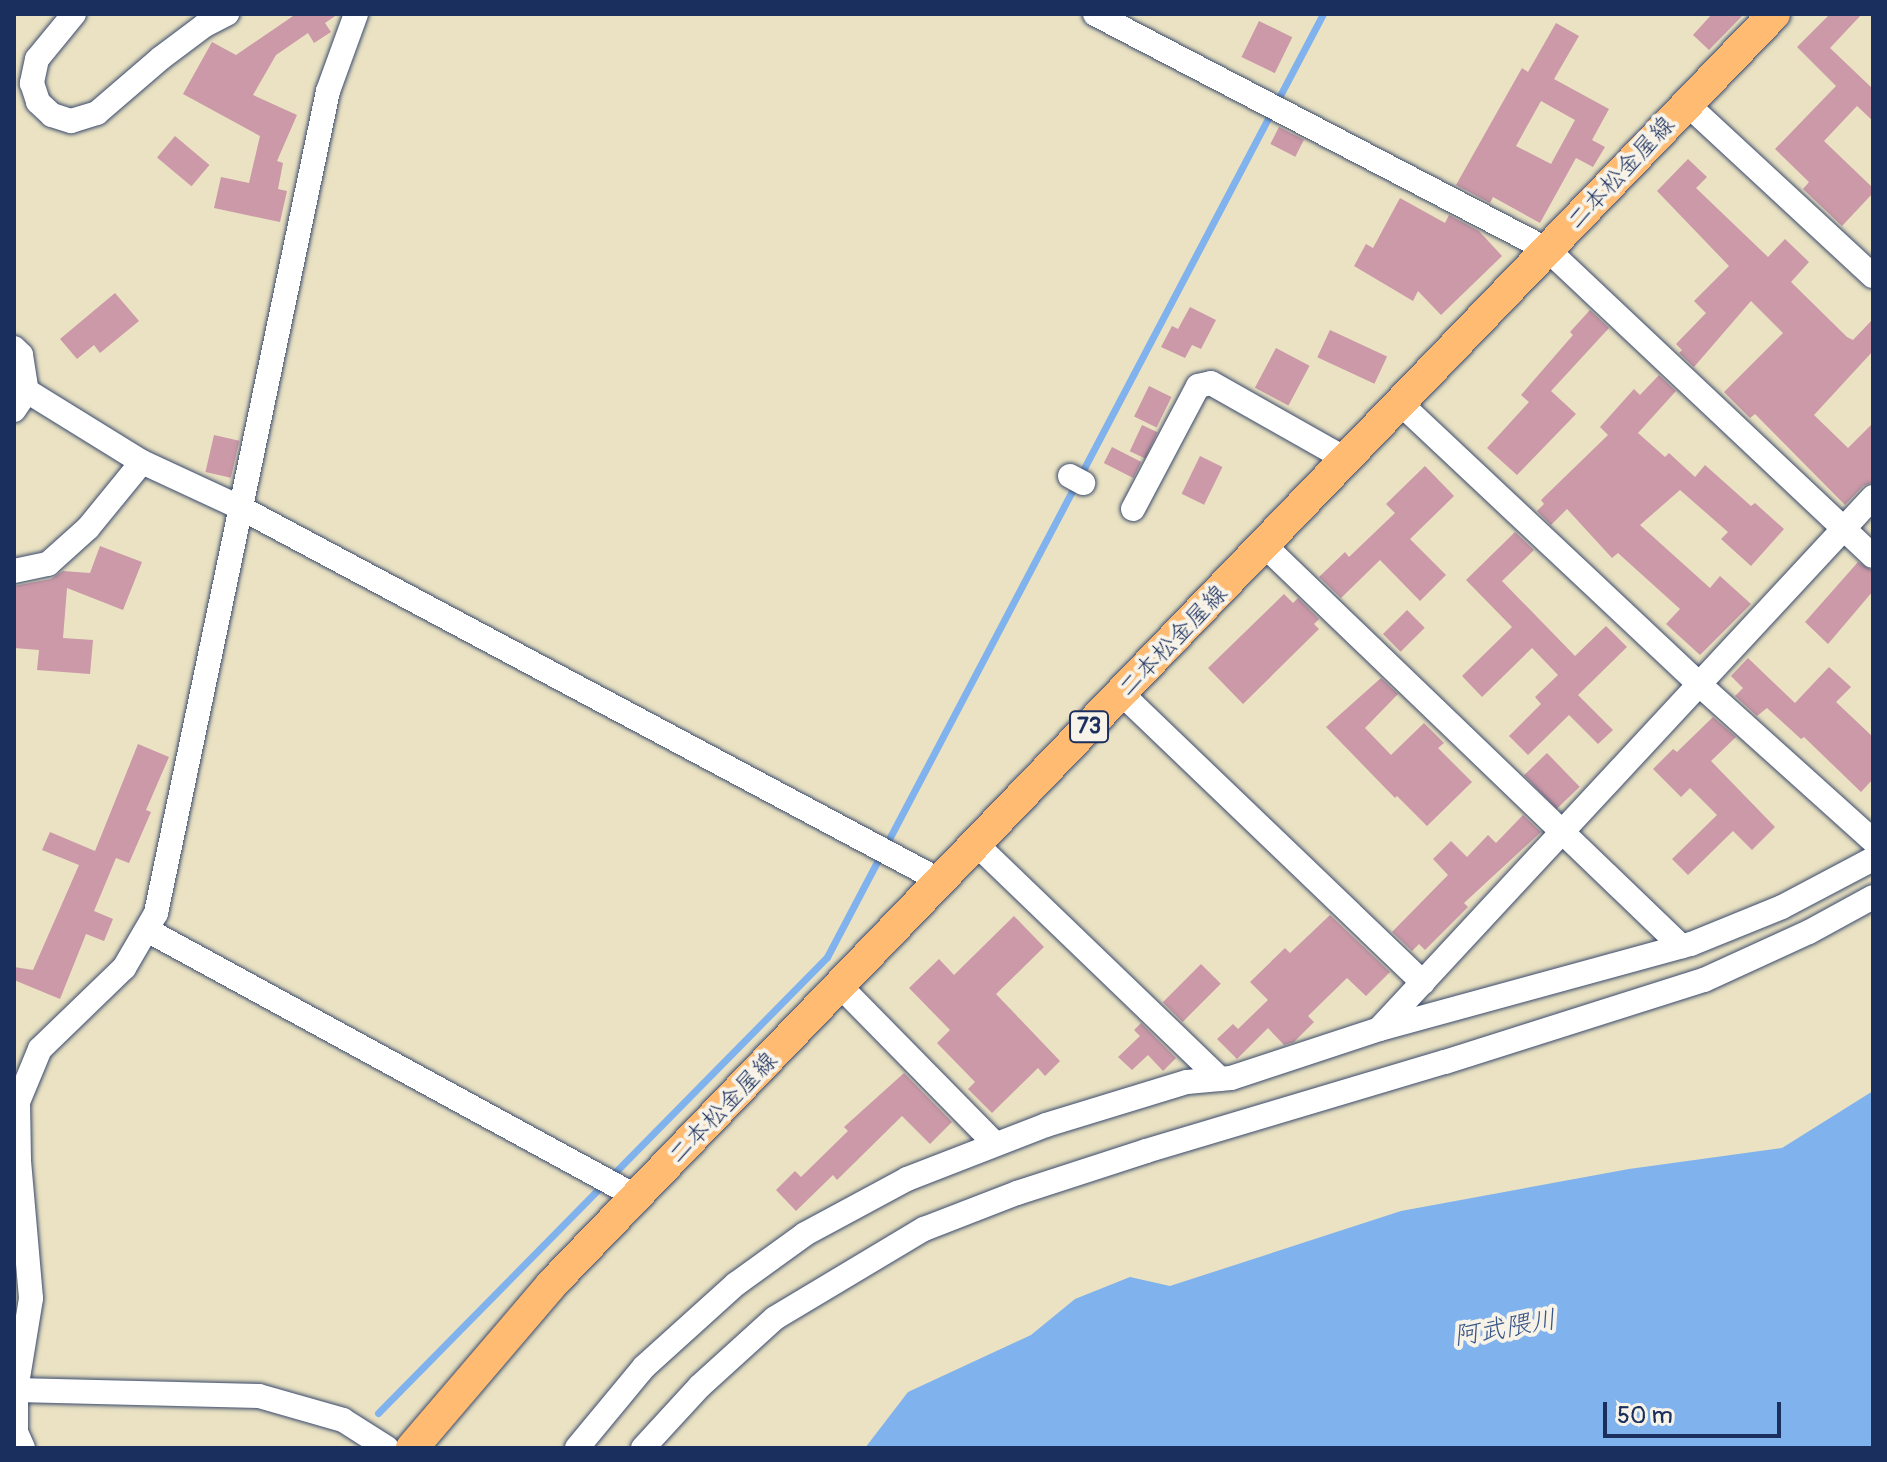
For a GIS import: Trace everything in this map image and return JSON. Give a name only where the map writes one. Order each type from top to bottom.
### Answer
[{"type":"main road","name":"二本松金屋線","points":[[412,1448],[551,1285],[620,1188],[840,986],[1774,14]]},
{"type":"street","points":[[74,14],[37,59],[32,83],[38,102],[52,115],[71,121],[97,113],[161,58],[205,25],[227,14]]},
{"type":"street","points":[[23,1448],[16,1432],[16,1390],[31,1298],[19,1160],[18,1089],[40,1049],[124,968],[147,930],[160,895],[328,91],[356,14]]},
{"type":"street","points":[[1095,14],[1548,250],[1873,556]]},
{"type":"street","points":[[1687,104],[1873,276]]},
{"type":"street","points":[[14,348],[21,355],[21,401],[241,508],[939,880]]},
{"type":"street","points":[[1133,509],[1198,386],[1211,383],[1347,460]]},
{"type":"street","points":[[1401,404],[1700,685],[1873,841]]},
{"type":"street","points":[[14,571],[48,564],[88,528],[142,462]]},
{"type":"street","points":[[1380,1029],[1873,497]]},
{"type":"street","points":[[1264,545],[1681,946]]},
{"type":"street","points":[[1122,694],[1423,983]]},
{"type":"street","points":[[975,843],[1220,1079]]},
{"type":"street","points":[[577,1448],[644,1367],[759,1268],[805,1234],[907,1179],[995,1144],[1187,1082],[1220,1079],[1380,1029],[1681,946],[1782,907],[1873,859]]},
{"type":"street","points":[[643,1448],[700,1386],[775,1318],[924,1229],[1017,1193],[1146,1151],[1445,1062],[1704,980],[1809,932],[1873,897]]},
{"type":"street","points":[[147,930],[620,1188]]},
{"type":"street","points":[[840,986],[995,1144]]},
{"type":"street","points":[[16,1390],[259,1396],[343,1420],[387,1448]]},
{"type":"water","name":"阿武隈川","points":[[1873,1091],[1873,1448],[865,1448],[908,1392],[1031,1335],[1075,1299],[1130,1277],[1170,1286],[1401,1211],[1629,1169],[1782,1148]]},
{"type":"building","points":[[296,14],[338,14],[325,23],[331,32],[314,43],[308,33],[276,55],[253,95],[297,115],[277,161],[283,163],[278,189],[287,191],[280,222],[214,208],[221,177],[249,183],[260,136],[183,94],[212,42],[236,55]]},
{"type":"building","points":[[1712,14],[1744,14],[1709,50],[1693,35]]},
{"type":"building","points":[[1830,14],[1862,14],[1830,48],[1873,89],[1873,121],[1857,106],[1824,141],[1873,188],[1873,193],[1842,226],[1803,189],[1809,182],[1775,149],[1836,86],[1797,47]]},
{"type":"building","points":[[1259,21],[1292,37],[1275,73],[1241,57]]},
{"type":"building","points":[[1556,23],[1579,36],[1554,79],[1609,109],[1592,140],[1605,147],[1593,167],[1576,158],[1540,223],[1493,197],[1490,203],[1456,185],[1522,68],[1528,72]],"holes":[[[1541,101],[1575,120],[1551,164],[1516,146]]]},
{"type":"building","points":[[1279,127],[1304,140],[1295,157],[1270,144]]},
{"type":"building","points":[[175,136],[209,165],[191,186],[157,157]]},
{"type":"building","points":[[1688,159],[1707,177],[1696,188],[1768,257],[1785,239],[1809,262],[1791,282],[1847,337],[1853,340],[1873,319],[1873,351],[1814,415],[1848,448],[1873,423],[1873,482],[1863,486],[1845,505],[1755,414],[1750,418],[1724,392],[1783,333],[1751,301],[1694,367],[1679,353],[1682,350],[1676,344],[1706,313],[1694,301],[1729,266],[1657,191]]},
{"type":"building","points":[[1400,198],[1445,223],[1449,215],[1479,231],[1502,256],[1441,315],[1418,291],[1413,301],[1354,266],[1366,244],[1373,248]]},
{"type":"building","points":[[115,293],[139,321],[100,353],[94,345],[77,359],[60,339]]},
{"type":"building","points":[[1190,307],[1216,320],[1201,349],[1192,345],[1185,358],[1161,347],[1172,326],[1178,329]]},
{"type":"building","points":[[1590,310],[1609,328],[1551,391],[1576,414],[1517,475],[1487,448],[1529,402],[1521,395],[1573,335],[1570,332]]},
{"type":"building","points":[[1330,330],[1387,357],[1374,384],[1317,357]]},
{"type":"building","points":[[1276,348],[1310,366],[1288,406],[1255,388]]},
{"type":"building","points":[[1659,375],[1676,391],[1638,433],[1665,457],[1669,453],[1695,477],[1705,465],[1751,506],[1755,503],[1784,529],[1751,566],[1721,539],[1728,532],[1680,490],[1640,525],[1710,588],[1720,576],[1751,604],[1700,655],[1666,624],[1680,609],[1618,553],[1612,558],[1567,509],[1551,525],[1537,511],[1544,504],[1541,500],[1608,435],[1600,427],[1634,389],[1640,395]]},
{"type":"building","points":[[1149,386],[1171,397],[1157,428],[1134,417]]},
{"type":"building","points":[[1142,425],[1157,432],[1145,458],[1130,451]]},
{"type":"building","points":[[214,435],[239,441],[231,478],[205,472]]},
{"type":"building","points":[[1112,447],[1141,462],[1133,478],[1104,463]]},
{"type":"building","points":[[1200,456],[1222,467],[1204,505],[1182,494]]},
{"type":"building","points":[[1425,466],[1454,496],[1410,539],[1446,575],[1420,601],[1380,560],[1341,598],[1319,577],[1345,552],[1349,557],[1395,513],[1386,504]]},
{"type":"building","points":[[1515,532],[1534,550],[1502,581],[1575,656],[1606,626],[1627,647],[1578,695],[1613,730],[1598,744],[1569,715],[1528,755],[1509,736],[1541,704],[1535,697],[1558,675],[1532,648],[1482,697],[1462,676],[1512,627],[1466,580]]},
{"type":"building","points":[[100,546],[142,562],[123,610],[67,588],[63,638],[93,640],[90,674],[37,670],[39,650],[14,648],[14,586],[51,579],[63,571],[90,573]]},
{"type":"building","points":[[1858,562],[1873,571],[1873,591],[1828,644],[1805,622]]},
{"type":"building","points":[[1284,594],[1293,603],[1298,598],[1319,619],[1314,624],[1319,629],[1243,704],[1208,668]]},
{"type":"building","points":[[1407,610],[1425,628],[1401,652],[1383,634]]},
{"type":"building","points":[[1748,658],[1795,703],[1829,667],[1851,687],[1836,702],[1873,737],[1873,779],[1861,792],[1804,737],[1801,739],[1767,708],[1757,716],[1735,696],[1743,688],[1731,676]]},
{"type":"building","points":[[1381,678],[1398,694],[1365,728],[1391,755],[1424,723],[1444,743],[1438,748],[1472,782],[1427,826],[1397,796],[1395,798],[1326,727]]},
{"type":"building","points":[[1713,717],[1736,737],[1711,761],[1775,827],[1752,850],[1733,831],[1688,875],[1672,859],[1717,815],[1690,788],[1681,797],[1653,769],[1673,749],[1677,752]]},
{"type":"building","points":[[138,744],[169,757],[146,810],[151,812],[129,863],[116,858],[94,911],[113,919],[104,941],[86,934],[60,999],[14,980],[14,967],[33,970],[79,865],[42,850],[50,832],[95,851]]},
{"type":"building","points":[[1547,753],[1580,787],[1557,809],[1524,775]]},
{"type":"building","points":[[1523,815],[1541,832],[1464,903],[1468,907],[1425,950],[1419,944],[1412,951],[1392,932],[1448,875],[1433,859],[1451,841],[1467,857],[1488,835],[1496,843]]},
{"type":"building","points":[[1330,915],[1390,972],[1366,996],[1347,978],[1308,1016],[1314,1022],[1294,1042],[1284,1045],[1268,1028],[1237,1059],[1217,1039],[1233,1024],[1238,1029],[1268,1000],[1250,982],[1285,948],[1290,953]]},
{"type":"building","points":[[1014,916],[1044,947],[996,994],[1060,1061],[1045,1076],[1038,1068],[992,1113],[968,1089],[975,1082],[937,1043],[950,1030],[909,988],[939,959],[954,975]]},
{"type":"building","points":[[1201,964],[1221,984],[1183,1022],[1163,1002]]},
{"type":"building","points":[[1141,1023],[1176,1058],[1163,1071],[1148,1055],[1132,1070],[1118,1057],[1140,1036],[1134,1030]]},
{"type":"building","points":[[904,1073],[952,1122],[930,1144],[902,1116],[837,1180],[833,1175],[796,1211],[776,1190],[795,1171],[801,1177],[848,1131],[844,1127]]},
{"type":"waterway","points":[[378,1413],[827,957],[1323,14]]}]
